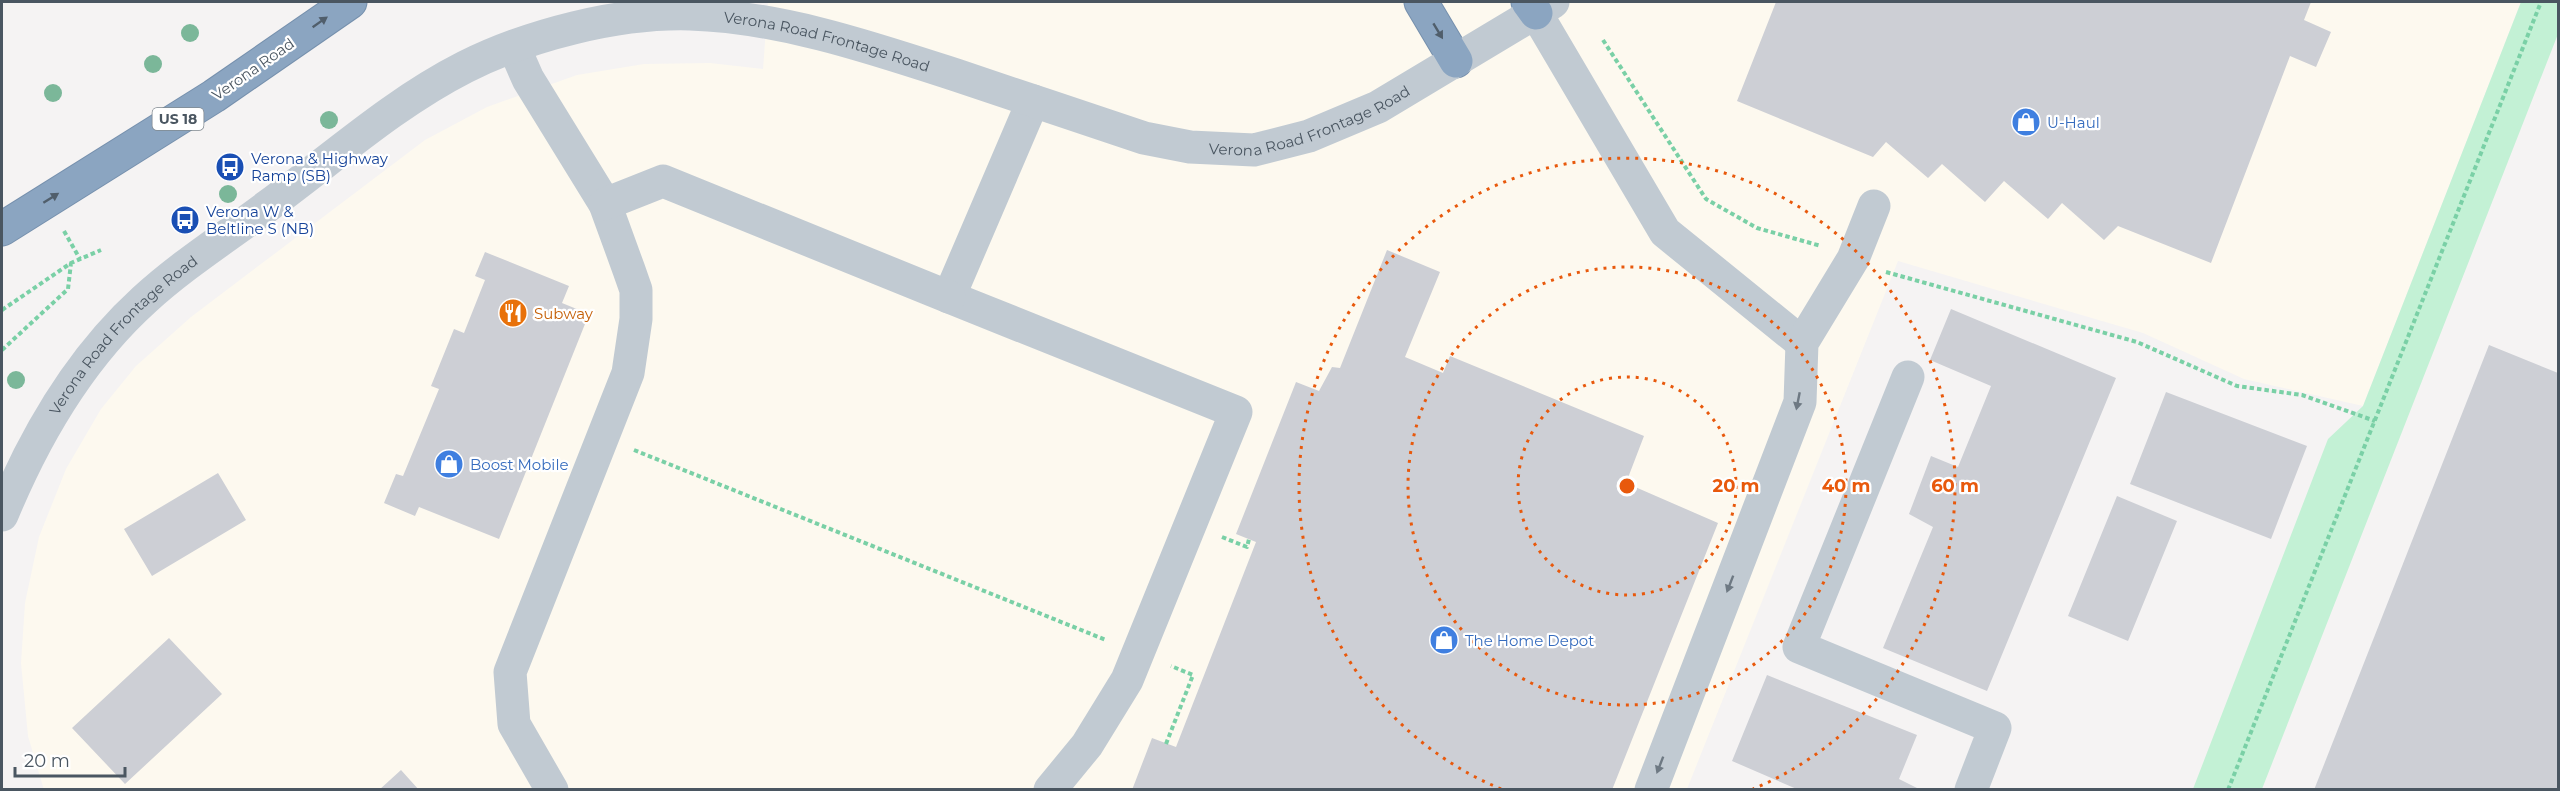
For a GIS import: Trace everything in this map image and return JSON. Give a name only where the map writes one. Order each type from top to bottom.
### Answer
[{"type":"highway","name":"Verona Road","points":[[2,229],[214,96],[350,2]]},
{"type":"highway","points":[[1421,2],[1456,61]]},
{"type":"street","name":"Verona Road Frontage Road","points":[[2,515],[21,468],[75,374],[144,300],[402,106],[462,69],[514,47],[554,34],[621,19],[691,8],[871,47],[1144,138],[1190,147],[1254,150],[1309,136],[1378,107],[1456,61],[1539,5]]},
{"type":"street","points":[[1539,5],[1665,232],[1802,343]]},
{"type":"street","points":[[514,47],[528,79],[605,204],[636,291],[636,319],[628,373],[510,672],[514,724],[552,789]]},
{"type":"street","points":[[949,297],[1033,101]]},
{"type":"street","points":[[605,204],[663,181],[1236,412],[1127,680],[1080,755],[1050,789]]},
{"type":"street","points":[[1650,789],[1800,402],[1802,343],[1853,259],[1874,206]]},
{"type":"street","points":[[1908,377],[1799,648],[1995,728],[1971,789]]},
{"type":"street","points":[[1080,755],[1082,789]]},
{"type":"path","points":[[2228,789],[2541,2]]},
{"type":"path","points":[[1603,40],[1706,199],[1757,228],[1853,259],[1902,278],[2137,342],[2237,386],[2302,395],[2375,421]]},
{"type":"path","points":[[2,310],[71,263],[101,250]]},
{"type":"path","points":[[2,350],[68,289],[71,263]]},
{"type":"path","points":[[603,438],[1193,675],[1166,744]]},
{"type":"shaded area","points":[[768,2],[2521,2],[2363,406],[2244,379],[2143,333],[1898,261],[1687,789],[44,790],[28,736],[21,663],[25,603],[39,537],[66,469],[101,409],[136,366],[191,317],[425,140],[487,107],[577,75],[644,64],[710,63],[763,69]]},
{"type":"green space","points":[[2521,2],[2558,2],[2558,34],[2262,789],[2193,789],[2328,439],[2363,406]]},
{"type":"building","name":"U-Haul","points":[[1776,2],[2311,2],[2304,20],[2331,32],[2316,67],[2290,56],[2211,263],[2118,226],[2104,240],[2062,203],[2048,219],[2004,181],[1985,202],[1942,164],[1928,178],[1886,142],[1873,157],[1737,101]]},
{"type":"building","name":"The Home Depot","points":[[1387,250],[1440,272],[1405,357],[1443,373],[1450,356],[1644,436],[1626,483],[1718,523],[1612,790],[1132,790],[1152,738],[1176,747],[1256,542],[1236,534],[1296,382],[1319,391],[1332,367],[1340,368]]},
{"type":"building","points":[[485,252],[569,286],[562,303],[589,314],[499,539],[419,507],[415,516],[384,503],[396,474],[403,476],[439,389],[431,386],[454,329],[464,333],[485,280],[475,276]]},
{"type":"building","points":[[1951,309],[2116,378],[1987,691],[1883,648],[1933,527],[1909,514],[1931,456],[1958,467],[1991,386],[1930,360]]},
{"type":"building","points":[[2489,345],[2558,373],[2558,790],[2314,790]]},
{"type":"building","points":[[2166,392],[2307,446],[2271,539],[2130,484]]},
{"type":"building","points":[[218,473],[246,520],[152,576],[124,529]]},
{"type":"building","points":[[2117,496],[2177,521],[2128,641],[2068,616]]},
{"type":"building","points":[[169,638],[222,694],[125,784],[72,728]]},
{"type":"building","points":[[1767,675],[1917,735],[1899,779],[1921,790],[1799,790],[1732,761]]},
{"type":"building","points":[[401,770],[419,790],[379,790]]},
{"type":"place","name":"U-Haul","points":[[2026,122]]},
{"type":"place","name":"Verona & Highway Ramp (SB)","points":[[230,167]]},
{"type":"place","name":"Verona W & Beltline S (NB)","points":[[185,220]]},
{"type":"place","name":"Subway","points":[[513,313]]},
{"type":"place","name":"Boost Mobile","points":[[449,464]]},
{"type":"place","name":"The Home Depot","points":[[1444,640]]}]
